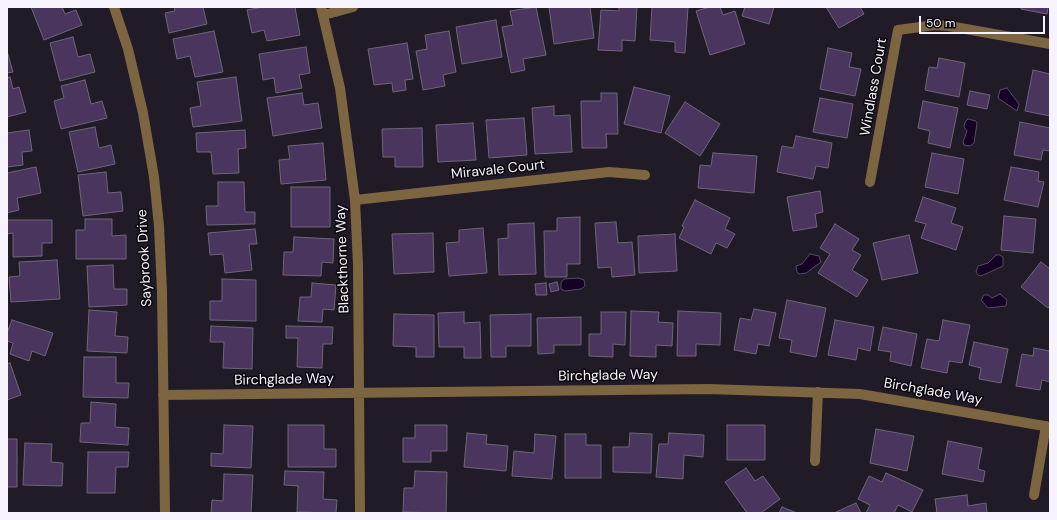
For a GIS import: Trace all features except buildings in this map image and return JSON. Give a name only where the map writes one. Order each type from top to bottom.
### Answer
[{"type":"street","name":"Saybrook Drive","points":[[114,7],[128,49],[143,113],[154,177],[159,226],[164,513]]},
{"type":"street","points":[[323,11],[353,7]]},
{"type":"street","name":"Blackthorne Way","points":[[323,11],[340,88],[355,200],[358,265],[360,513]]},
{"type":"street","name":"Windlass Court","points":[[870,182],[898,30],[949,26],[1050,44]]},
{"type":"street","name":"Miravale Court","points":[[355,200],[609,172],[644,175]]},
{"type":"street","name":"Birchglade Way","points":[[163,395],[700,389],[818,392],[860,394],[1048,426]]},
{"type":"street","points":[[815,461],[818,392]]},
{"type":"street","points":[[1034,495],[1048,426]]},
{"type":"shaded area","points":[[1007,88],[1019,104],[1017,111],[998,98],[1000,90]]},
{"type":"shaded area","points":[[968,119],[976,121],[977,123],[974,143],[970,146],[964,145],[963,142],[967,131],[964,127],[965,122]]},
{"type":"shaded area","points":[[810,254],[819,256],[821,262],[806,273],[799,274],[796,266],[802,264]]},
{"type":"shaded area","points":[[996,255],[1003,257],[1003,266],[981,276],[978,275],[976,272],[978,266],[988,263]]},
{"type":"shaded area","points":[[578,278],[584,280],[585,286],[581,289],[565,291],[561,289],[561,283],[564,279]]},
{"type":"shaded area","points":[[1000,294],[1007,300],[1006,306],[988,308],[981,300],[984,295],[988,295],[992,298]]}]
